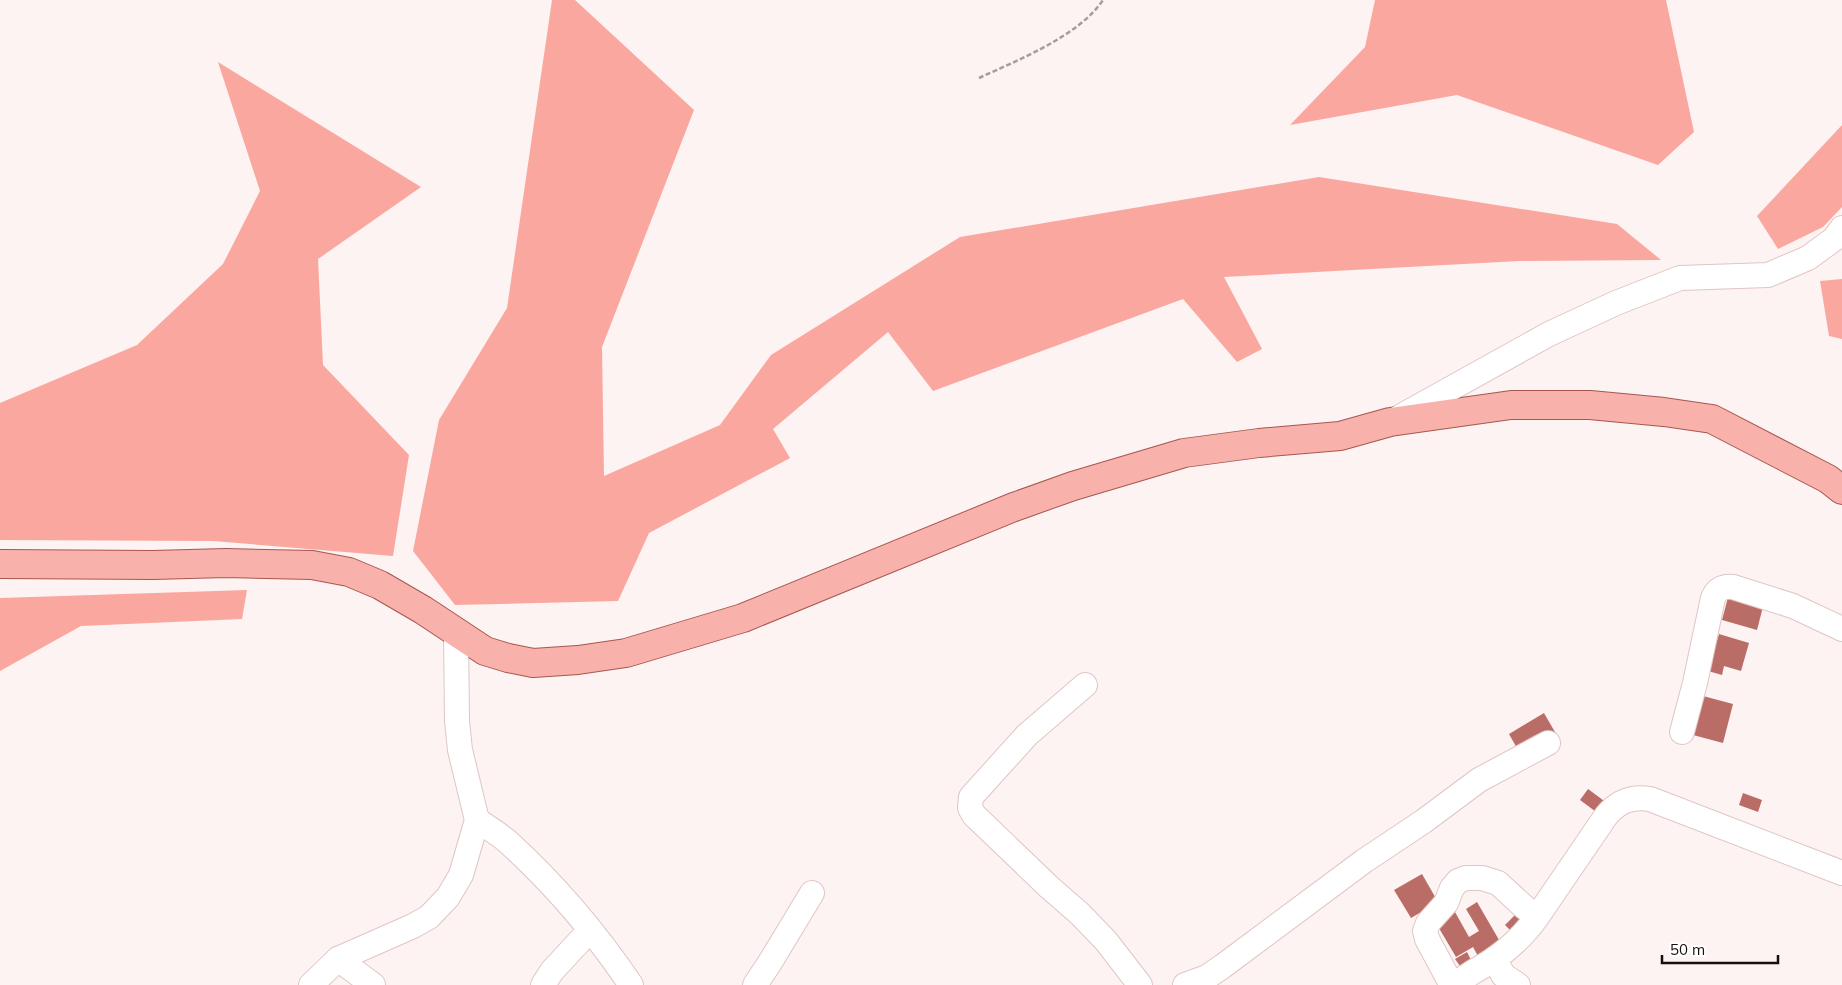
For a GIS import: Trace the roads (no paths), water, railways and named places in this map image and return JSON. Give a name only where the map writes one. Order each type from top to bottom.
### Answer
[{"type":"main road","points":[[0,564],[153,565],[226,563],[312,565],[349,572],[380,585],[423,610],[485,652],[533,662],[578,660],[626,653],[743,618],[1014,507],[1072,486],[1184,453],[1259,443],[1340,436],[1390,422],[1511,405],[1590,405],[1712,419],[1828,479],[1842,490]]},
{"type":"street","points":[[1390,422],[1549,334],[1616,303],[1680,278],[1768,275],[1808,258],[1834,239],[1842,228]]},
{"type":"street","points":[[1682,732],[1714,598],[1718,590],[1732,587],[1793,606],[1842,629]]},
{"type":"street","points":[[311,985],[338,959],[429,917],[440,907],[460,875],[477,820],[460,750],[457,721],[456,632]]},
{"type":"street","points":[[1085,685],[1010,752],[971,797],[970,808],[974,815],[1080,914],[1106,941],[1140,985]]},
{"type":"street","points":[[1185,985],[1207,977],[1224,966],[1356,866],[1479,780],[1548,743]]},
{"type":"street","points":[[1537,917],[1505,888],[1490,880],[1466,878],[1454,884],[1446,903],[1428,923],[1427,939],[1446,977],[1452,981],[1458,981],[1495,959],[1513,945],[1537,917],[1612,809],[1619,803],[1635,798],[1650,799],[1842,873]]},
{"type":"street","points":[[477,820],[507,841],[560,895],[606,948],[631,985]]},
{"type":"street","points":[[754,985],[812,893]]},
{"type":"street","points":[[543,985],[552,971],[590,930]]},
{"type":"street","points":[[338,959],[372,985]]},
{"type":"street","points":[[1495,959],[1504,975],[1518,985]]}]
